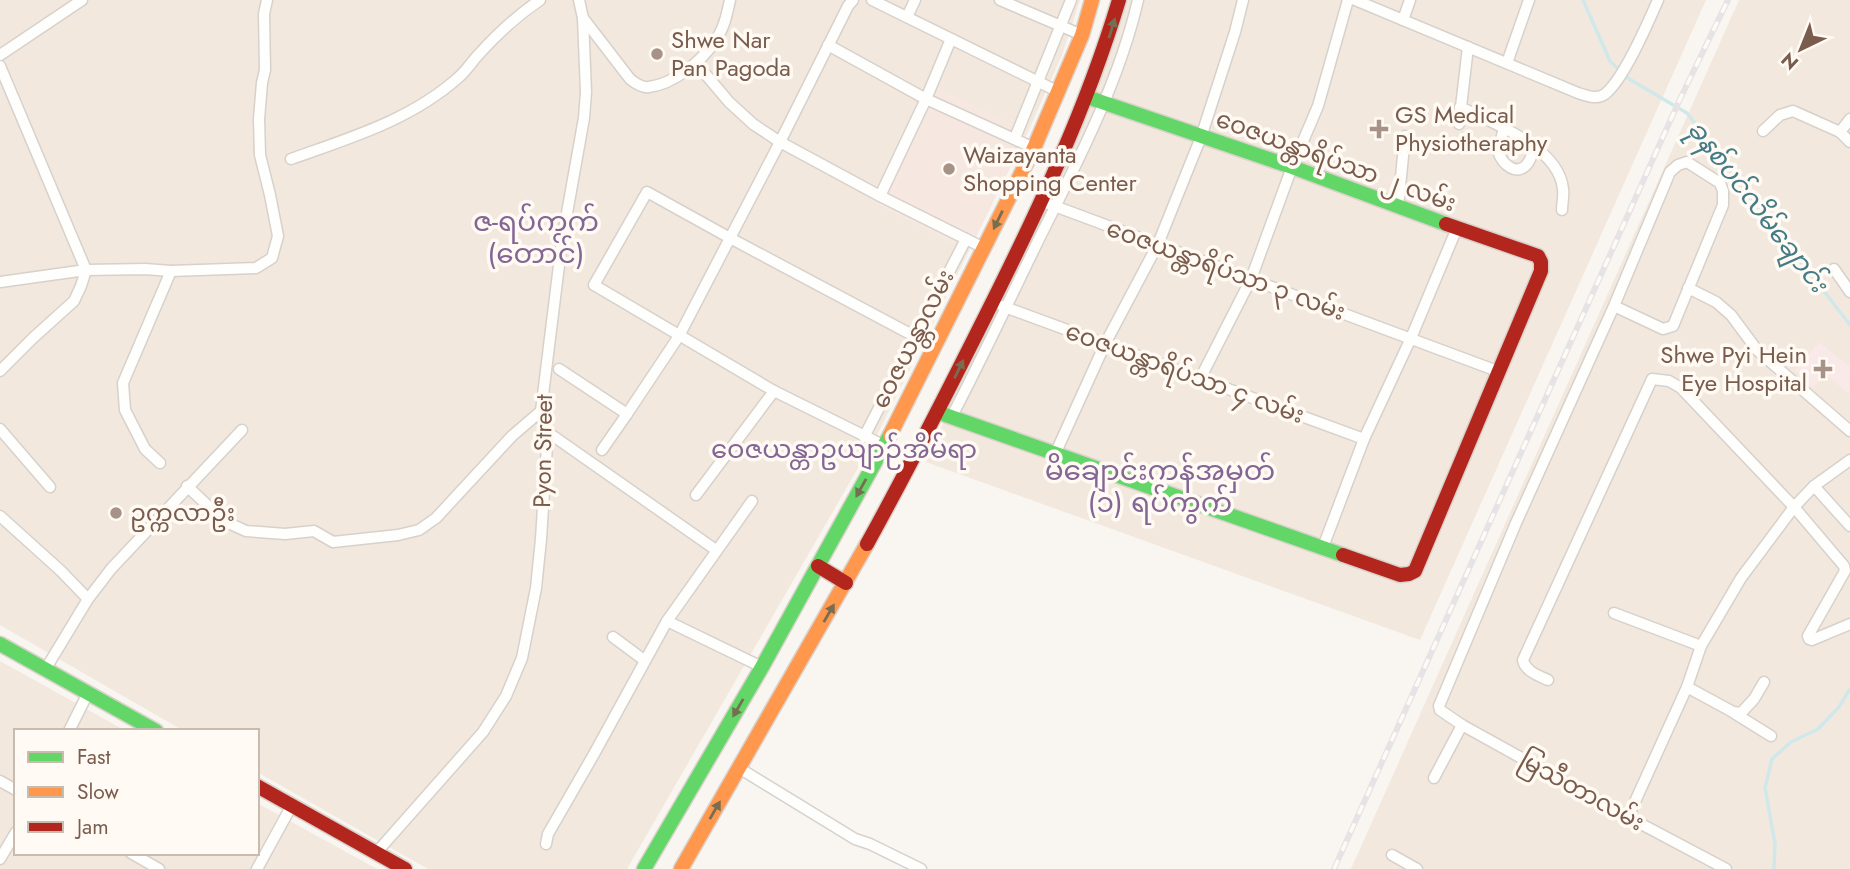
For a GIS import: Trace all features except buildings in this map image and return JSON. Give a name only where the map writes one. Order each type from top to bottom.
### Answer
[{"type":"main road","name":"ဝေဇယန္တာလမ်း","points":[[644,869],[762,667],[884,446],[1034,148],[1080,40],[1092,0]]},
{"type":"main road","points":[[681,869],[846,583],[937,412],[999,304],[1049,204],[1104,54],[1119,0]]},
{"type":"main road","points":[[1080,40],[1104,54]]},
{"type":"main road","name":"ဝေဇယန္တာရိပ်သာ ၂ လမ်း","points":[[1087,97],[1292,167],[1538,256],[1541,271],[1500,372]]},
{"type":"main road","points":[[937,412],[1401,575],[1415,571],[1500,372]]},
{"type":"main road","points":[[818,566],[846,583]]},
{"type":"main road","points":[[0,644],[152,729]]},
{"type":"main road","points":[[259,787],[405,869]]},
{"type":"street","points":[[0,282],[86,270],[256,268],[272,258],[278,236],[260,155],[259,119],[261,83],[265,70],[264,14],[267,0]]},
{"type":"street","points":[[291,159],[408,114],[460,77],[489,43],[540,0]]},
{"type":"street","name":"Pyon Street","points":[[376,853],[483,732],[506,696],[522,658],[536,588],[545,488],[547,445],[541,411],[562,241],[584,118],[586,92],[583,18],[579,0]]},
{"type":"street","points":[[583,18],[630,79],[639,86],[649,87],[676,78],[696,63],[716,41],[730,0]]},
{"type":"street","points":[[602,450],[679,336],[853,0]]},
{"type":"street","points":[[872,0],[1057,91]]},
{"type":"street","points":[[907,17],[915,0]]},
{"type":"street","points":[[1000,0],[1059,26],[1080,40]]},
{"type":"street","points":[[1015,138],[1071,0]]},
{"type":"street","points":[[1049,204],[1104,103],[1138,0]]},
{"type":"street","points":[[1056,452],[1105,344],[1158,244],[1201,137],[1243,0]]},
{"type":"street","points":[[1200,379],[1251,279],[1292,167],[1318,106],[1348,0]]},
{"type":"street","points":[[1355,0],[1593,98],[1604,94],[1616,80],[1630,58],[1658,0]]},
{"type":"street","points":[[1403,20],[1410,0]]},
{"type":"street","points":[[1507,63],[1529,0]]},
{"type":"street","points":[[0,55],[78,1]]},
{"type":"street","points":[[880,196],[951,39]]},
{"type":"street","points":[[828,45],[926,99],[1034,148]]},
{"type":"street","points":[[1458,124],[1468,47]]},
{"type":"street","points":[[696,63],[752,124],[780,142],[984,248]]},
{"type":"street","points":[[0,66],[86,270],[74,301],[0,371]]},
{"type":"street","points":[[1460,107],[1525,139],[1546,157],[1563,187],[1562,210]]},
{"type":"street","points":[[1763,131],[1780,115],[1793,111],[1840,132],[1850,142]]},
{"type":"street","points":[[1840,132],[1850,119]]},
{"type":"street","points":[[1504,128],[1498,151],[1505,164],[1513,169],[1527,165],[1536,147]]},
{"type":"street","points":[[1398,207],[1405,136]]},
{"type":"street","points":[[1687,162],[1720,183],[1723,205],[1674,326],[1663,328],[1614,306],[1670,172],[1678,164],[1687,162]]},
{"type":"street","points":[[884,446],[774,391],[594,285],[647,192],[916,337]]},
{"type":"street","name":"ဝေဇယန္တာရိပ်သာ ၃ လမ်း","points":[[1049,204],[1500,372]]},
{"type":"street","points":[[1323,547],[1364,439],[1411,338],[1457,228]]},
{"type":"street","points":[[864,437],[966,239]]},
{"type":"street","points":[[1834,269],[1850,292]]},
{"type":"street","points":[[160,463],[145,449],[125,410],[122,383],[172,271]]},
{"type":"street","points":[[1688,288],[1716,302],[1731,315],[1758,350],[1850,431]]},
{"type":"street","points":[[952,416],[999,304]]},
{"type":"street","name":"ဝေဇယန္တာရိပ်သာ ၄ လမ်း","points":[[999,304],[1364,439]]},
{"type":"street","name":"မြသီတာလမ်း","points":[[1614,306],[1516,523],[1439,706],[1440,710],[1462,725],[1726,869]]},
{"type":"street","points":[[559,369],[627,414]]},
{"type":"street","points":[[1548,680],[1524,666],[1523,660],[1652,379],[1669,381],[1681,388],[1794,507],[1844,566],[1845,571],[1808,636],[1809,639],[1850,624]]},
{"type":"street","points":[[696,495],[774,391]]},
{"type":"street","points":[[187,486],[224,521],[246,531],[285,534],[314,531],[333,542],[398,535],[419,530],[436,518],[512,436],[541,411]]},
{"type":"street","points":[[0,429],[50,487]]},
{"type":"street","points":[[45,670],[88,599],[111,569],[242,430]]},
{"type":"street","points":[[546,431],[716,550]]},
{"type":"street","points":[[1628,817],[1702,646],[1741,579],[1794,507],[1814,486],[1850,460]]},
{"type":"street","points":[[1814,486],[1850,526]]},
{"type":"street","points":[[546,844],[548,834],[667,621],[752,501]]},
{"type":"street","points":[[0,516],[88,599]]},
{"type":"street","points":[[1614,613],[1702,646]]},
{"type":"street","points":[[667,621],[762,667]]},
{"type":"street","points":[[613,636],[644,660]]},
{"type":"street","points":[[1733,712],[1741,713],[1764,682]]},
{"type":"street","points":[[1686,687],[1771,736]]},
{"type":"street","points":[[70,729],[88,693]]},
{"type":"street","points":[[1434,778],[1462,725]]},
{"type":"street","points":[[739,768],[855,839],[921,869]]},
{"type":"street","points":[[257,869],[292,805]]},
{"type":"street","points":[[0,859],[14,835]]},
{"type":"street","points":[[1392,855],[1417,869]]},
{"type":"street","points":[[142,865],[159,869]]},
{"type":"shaded area","points":[[0,0],[1080,0],[1062,55],[1028,132],[927,83],[871,200],[969,251],[877,435],[627,869],[428,869],[259,773],[259,729],[181,729],[0,625]]},
{"type":"shaded area","points":[[1123,0],[1706,0],[1420,640],[926,462],[1041,201]]},
{"type":"shaded area","points":[[1739,0],[1850,0],[1850,869],[1351,869]]},
{"type":"shaded area","points":[[927,82],[1028,132],[969,251],[871,200]]},
{"type":"shaded area","name":"Shwe Pyi Hein Eye Hospital","points":[[1819,342],[1850,367],[1849,394],[1825,374],[1813,388],[1795,371]]},
{"type":"shaded area","points":[[0,661],[122,729],[14,729],[14,855],[259,855],[259,804],[377,869],[0,869]]},
{"type":"waterway","name":"ခုနစ်ပင်လိမ်ချောင်း","points":[[1583,0],[1610,61],[1629,79],[1687,113],[1850,325]]},
{"type":"waterway","name":"ခုနစ်ပင်လိမ်ချောင်း","points":[[1774,869],[1775,844],[1765,788],[1772,759],[1791,742],[1818,729],[1839,707],[1850,689]]},
{"type":"railway","points":[[1334,869],[1680,99],[1728,0]]},
{"type":"traffic: fast","points":[[1087,97],[1292,167],[1446,224]]},
{"type":"traffic: fast","points":[[937,412],[1343,555]]},
{"type":"traffic: fast","points":[[644,869],[762,667],[890,435]]},
{"type":"traffic: fast","points":[[0,644],[152,729]]},
{"type":"traffic: slow","points":[[890,435],[1034,148],[1082,35],[1092,0]]},
{"type":"traffic: slow","points":[[681,869],[867,544]]},
{"type":"traffic: jam","points":[[867,544],[958,371],[1042,198],[1092,81],[1119,0]]},
{"type":"traffic: jam","points":[[1343,555],[1400,575],[1415,571],[1541,271],[1538,256],[1446,224]]},
{"type":"traffic: jam","points":[[818,566],[846,583]]},
{"type":"traffic: jam","points":[[259,787],[405,869]]},
{"type":"place","name":"Shwe Nar Pan Pagoda","points":[[657,54]]},
{"type":"place","name":"GS Medical Physiotheraphy","points":[[1379,129]]},
{"type":"place","name":"Waizayanta Shopping Center","points":[[949,169]]},
{"type":"place","name":"Shwe Pyi Hein Eye Hospital","points":[[1823,369]]},
{"type":"place","name":"ဥက္ကလာဦး","points":[[116,513]]},
{"type":"district","name":"ဇ-ရပ်ကွက် (တောင်)","points":[[536,237]]},
{"type":"district","name":"ဝေဇယန္တာဥယျာဉ်အိမ်ရာ","points":[[844,449]]},
{"type":"district","name":"မိချောင်းကန်အမှတ် (၁) ရပ်ကွက်","points":[[1160,486]]}]
